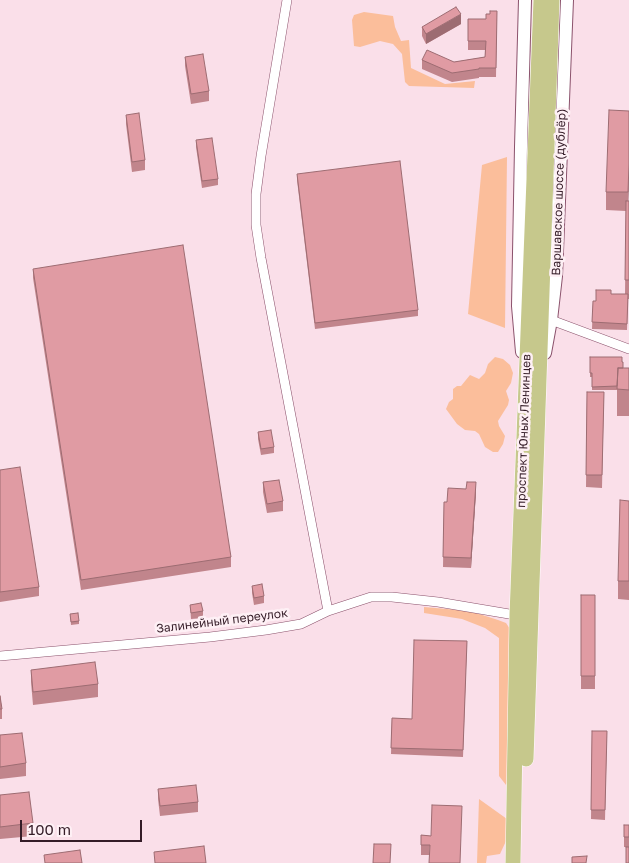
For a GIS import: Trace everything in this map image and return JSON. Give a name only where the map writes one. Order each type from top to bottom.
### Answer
[{"type":"main road","points":[[525,0],[518,306],[532,382]]},
{"type":"main road","name":"проспект Юных Ленинцев","points":[[541,0],[544,84]]},
{"type":"main road","name":"проспект Юных Ленинцев","points":[[514,863],[544,84],[552,0]]},
{"type":"main road","name":"Варшавское шоссе (дублёр)","points":[[532,382],[551,320],[556,276],[567,0]]},
{"type":"main road","name":"проспект Юных Ленинцев","points":[[522,863],[524,616]]},
{"type":"street","points":[[287,0],[261,156],[256,194],[256,225],[328,611]]},
{"type":"street","points":[[551,320],[629,349]]},
{"type":"street","name":"Залинейный переулок","points":[[0,656],[210,637],[266,630],[300,624],[328,611],[371,597],[392,597],[438,602],[524,616]]},
{"type":"shaded area","points":[[364,12],[393,16],[401,41],[409,40],[411,68],[445,84],[475,81],[474,88],[409,86],[405,82],[402,54],[393,44],[380,41],[360,47],[354,46],[352,20],[354,15]]},
{"type":"shaded area","points":[[507,157],[505,328],[468,314],[482,165]]},
{"type":"shaded area","points":[[495,357],[503,359],[510,365],[513,373],[511,383],[506,391],[509,400],[508,405],[498,421],[505,436],[498,452],[493,452],[485,447],[479,434],[475,431],[465,430],[457,424],[446,409],[449,402],[453,399],[453,389],[461,386],[470,375],[479,379],[485,373],[488,364]]},
{"type":"shaded area","points":[[424,607],[470,611],[506,623],[514,635],[509,780],[506,785],[499,776],[499,638],[485,628],[462,619],[424,613]]},
{"type":"shaded area","points":[[479,799],[507,819],[506,841],[500,854],[487,856],[486,863],[477,863]]},
{"type":"building","points":[[456,7],[461,14],[426,34],[422,27]]},
{"type":"building","points":[[490,11],[497,11],[496,68],[479,68],[452,73],[422,60],[427,50],[454,62],[485,57],[486,41],[468,41],[468,19],[486,19],[486,14],[490,14]]},
{"type":"building","points":[[203,54],[209,91],[191,94],[185,57]]},
{"type":"building","points":[[609,110],[629,111],[628,192],[606,192]]},
{"type":"building","points":[[139,113],[145,160],[132,162],[126,115]]},
{"type":"building","points":[[212,138],[218,179],[202,181],[196,140]]},
{"type":"building","points":[[400,161],[418,310],[315,323],[297,174]]},
{"type":"building","points":[[626,201],[629,201],[629,280],[625,280]]},
{"type":"building","points":[[183,245],[231,557],[81,580],[33,269]]},
{"type":"building","points":[[596,290],[611,290],[611,294],[628,294],[627,324],[592,322],[593,301],[596,301]]},
{"type":"building","points":[[590,357],[622,357],[623,368],[618,368],[617,386],[592,387]]},
{"type":"building","points":[[618,368],[629,368],[629,390],[617,389]]},
{"type":"building","points":[[587,392],[604,392],[602,475],[586,475]]},
{"type":"building","points":[[271,430],[274,447],[261,449],[258,432]]},
{"type":"building","points":[[20,467],[39,587],[0,592],[0,470]]},
{"type":"building","points":[[279,480],[283,501],[267,504],[263,482]]},
{"type":"building","points":[[467,482],[476,482],[471,558],[443,557],[444,502],[447,502],[448,488],[466,489]]},
{"type":"building","points":[[620,500],[629,501],[629,581],[618,581]]},
{"type":"building","points":[[262,584],[264,596],[254,598],[252,586]]},
{"type":"building","points":[[581,595],[595,595],[595,676],[581,676]]},
{"type":"building","points":[[201,603],[203,611],[191,613],[190,605]]},
{"type":"building","points":[[78,613],[79,621],[71,622],[70,614]]},
{"type":"building","points":[[414,640],[467,641],[463,750],[391,748],[392,718],[412,719]]},
{"type":"building","points":[[95,662],[98,684],[33,692],[31,670]]},
{"type":"building","points":[[592,731],[607,731],[605,810],[591,810]]},
{"type":"building","points":[[22,733],[26,763],[0,767],[0,735]]},
{"type":"building","points":[[196,785],[198,802],[160,806],[158,789]]},
{"type":"building","points":[[29,792],[33,823],[0,827],[0,795]]},
{"type":"building","points":[[432,805],[462,806],[460,863],[429,863],[430,845],[421,845],[421,835],[431,836]]},
{"type":"building","points":[[624,825],[629,825],[629,837],[624,837]]},
{"type":"building","points":[[374,844],[391,844],[390,863],[373,863]]},
{"type":"building","points":[[204,846],[206,863],[155,863],[154,852]]},
{"type":"building","points":[[626,847],[629,847],[629,863],[626,863]]},
{"type":"building","points":[[80,850],[82,863],[45,863],[44,855]]},
{"type":"building","points":[[587,856],[586,863],[572,863],[572,857]]}]
